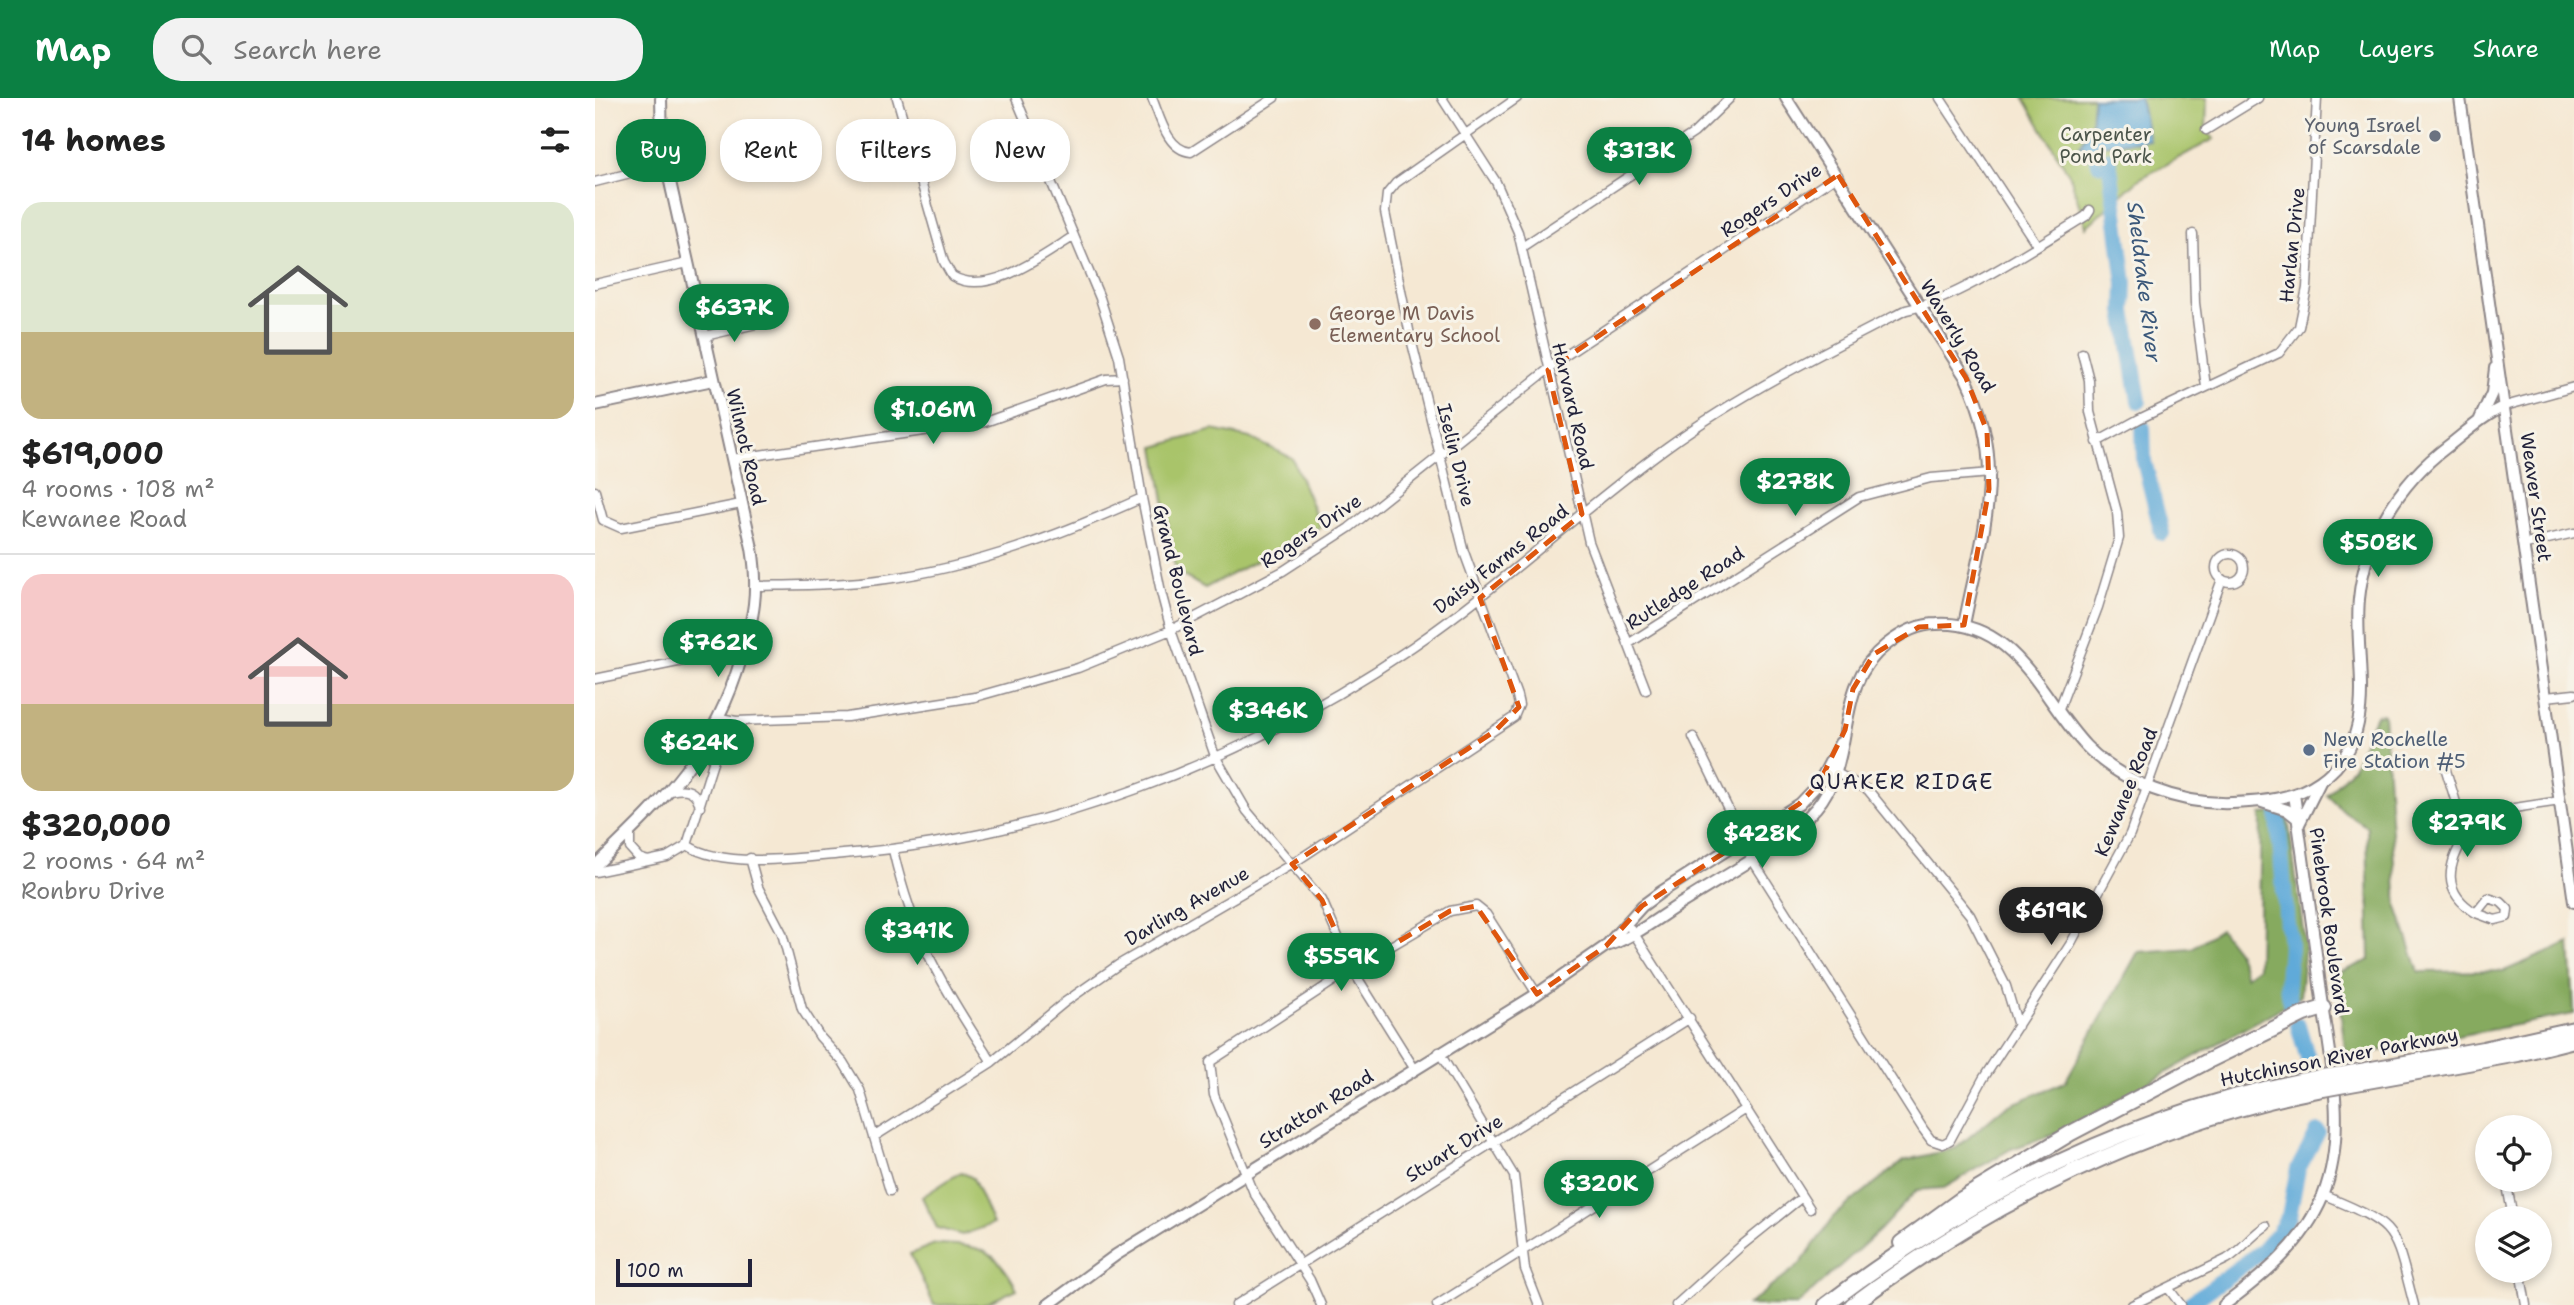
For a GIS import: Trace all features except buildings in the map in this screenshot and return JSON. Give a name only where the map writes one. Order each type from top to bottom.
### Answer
[{"type":"highway","points":[[1870,1272],[1915,1230],[2054,1143],[2208,1061],[2304,1014],[2324,1008]]},
{"type":"highway","name":"Hutchinson River Parkway","points":[[1826,1305],[1870,1272],[1979,1203],[2098,1143],[2221,1099],[2344,1079],[2574,1028]]},
{"type":"highway","name":"Hutchinson River Parkway","points":[[2344,1079],[2495,1058],[2574,1040]]},
{"type":"highway","name":"Hutchinson River Parkway","points":[[1852,1305],[1981,1220],[2100,1159],[2225,1111],[2322,1083]]},
{"type":"street","name":"Wilmot Road","points":[[660,119],[661,98]]},
{"type":"street","points":[[897,98],[944,262],[952,276],[968,281],[1010,274],[1074,236]]},
{"type":"street","name":"Grand Boulevard","points":[[1016,98],[1100,298],[1123,378],[1142,498],[1171,630],[1215,755],[1247,811],[1322,900],[1352,969],[1414,1068]]},
{"type":"street","points":[[1151,98],[1168,136],[1178,149],[1191,152],[1274,98]]},
{"type":"street","name":"Harvard Road","points":[[1442,98],[1496,181],[1522,247],[1582,514],[1602,581],[1646,690]]},
{"type":"street","points":[[1465,133],[1517,98]]},
{"type":"street","points":[[1522,247],[1694,132],[1730,98]]},
{"type":"street","name":"Waverly Road","points":[[1786,98],[1838,175],[1966,378],[1980,407],[1987,431],[1991,473],[1964,625]]},
{"type":"street","points":[[1940,98],[2038,245]]},
{"type":"street","points":[[2206,130],[2257,98]]},
{"type":"street","name":"Harlan Drive","points":[[2097,442],[2279,353],[2299,327],[2310,259],[2317,98]]},
{"type":"street","name":"Weaver Street","points":[[2461,98],[2526,544],[2574,902]]},
{"type":"street","name":"Iselin Drive","points":[[1465,133],[1396,183],[1387,194],[1386,203],[1407,323],[1464,552],[1517,696],[1518,709]]},
{"type":"street","name":"Rogers Drive","points":[[720,718],[736,721],[847,717],[964,699],[1077,668],[1171,630],[1294,564],[1349,528],[1548,370],[1838,175]]},
{"type":"street","points":[[595,182],[616,177]]},
{"type":"street","name":"Wilmot Road","points":[[595,866],[671,791],[702,751],[720,718],[742,656],[757,586],[732,459],[670,182]]},
{"type":"street","name":"Daisy Farms Road","points":[[687,845],[706,855],[750,858],[893,850],[966,839],[1057,816],[1170,776],[1297,716],[1410,648],[1480,598],[1669,446],[1739,399],[1817,355],[1906,310],[1921,307],[2038,245],[2086,216],[2090,210]]},
{"type":"street","points":[[2193,234],[2195,303],[2206,387]]},
{"type":"street","points":[[595,284],[688,263]]},
{"type":"street","points":[[705,336],[756,324]]},
{"type":"street","points":[[2058,712],[2098,607],[2119,538],[2117,512],[2097,442],[2082,353]]},
{"type":"street","points":[[2477,423],[2492,393],[2497,355]]},
{"type":"street","points":[[732,459],[985,422],[1106,379],[1123,378]]},
{"type":"street","points":[[595,405],[713,380]]},
{"type":"street","name":"Stratton Road","points":[[1048,1305],[1116,1255],[1439,1052],[1537,994],[1631,929],[1752,858],[1794,829],[1818,806],[1833,771],[1853,689],[1874,654],[1892,640],[1919,626],[1964,625],[1982,630],[2015,652],[2058,712],[2105,763],[2148,786],[2201,802],[2260,801],[2294,794],[2322,780],[2344,757],[2361,716],[2359,600],[2363,575],[2377,534],[2391,507],[2413,477],[2477,423],[2505,406],[2574,387]]},
{"type":"street","name":"Rutledge Road","points":[[1628,644],[1859,497],[1931,478],[1991,473]]},
{"type":"street","points":[[595,491],[603,520],[621,528],[741,504]]},
{"type":"street","points":[[757,586],[859,582],[928,572],[1042,540],[1142,498]]},
{"type":"street","points":[[2526,544],[2574,533]]},
{"type":"street","name":"Kewanee Road","points":[[1752,858],[1931,1140],[1938,1145],[1950,1140],[1983,1079],[2104,885],[2130,835],[2222,579]]},
{"type":"street","points":[[595,679],[717,654],[742,656]]},
{"type":"street","points":[[2546,697],[2574,694]]},
{"type":"street","name":"Darling Avenue","points":[[875,1136],[992,1062],[1065,1002],[1118,965],[1292,864],[1495,732],[1514,717],[1518,709]]},
{"type":"street","name":"Wilmot Road","points":[[687,845],[701,810],[717,750],[720,718]]},
{"type":"street","points":[[1693,737],[1752,858]]},
{"type":"street","points":[[2445,766],[2466,835],[2450,863],[2450,878],[2466,907],[2476,913]]},
{"type":"street","points":[[1833,771],[1868,790],[1970,915],[2006,986],[2018,1026]]},
{"type":"street","name":"Stratton Road","points":[[1631,929],[1642,906],[1799,804],[1833,771]]},
{"type":"street","points":[[2260,801],[2287,810],[2298,822],[2322,780]]},
{"type":"street","points":[[671,791],[685,788],[691,791],[697,796],[701,810]]},
{"type":"street","name":"Pinebrook Boulevard","points":[[2224,1305],[2287,1252],[2304,1231],[2323,1195],[2333,1160],[2334,1094],[2294,794]]},
{"type":"street","points":[[2462,816],[2560,801]]},
{"type":"street","points":[[631,832],[630,848],[639,858],[649,862]]},
{"type":"street","points":[[595,872],[649,862],[676,853],[687,845]]},
{"type":"street","points":[[893,850],[917,935],[953,1003],[992,1062]]},
{"type":"street","points":[[750,858],[758,887],[782,933],[797,999],[809,1022],[852,1075],[875,1136],[890,1191]]},
{"type":"street","points":[[1321,1305],[1300,1264],[1254,1193],[1245,1174],[1215,1095],[1210,1062],[1352,969],[1450,911],[1476,906],[1486,914],[1537,994]]},
{"type":"street","points":[[1631,929],[1810,1209]]},
{"type":"street","name":"Stuart Drive","points":[[1236,1305],[1690,1018]]},
{"type":"street","points":[[1439,1052],[1495,1141],[1517,1184],[1525,1269],[1539,1305]]},
{"type":"street","points":[[1437,1305],[1746,1109]]},
{"type":"street","points":[[2323,1195],[2374,1216],[2394,1234],[2414,1305]]},
{"type":"street","points":[[1676,1305],[1741,1246],[1803,1196]]},
{"type":"street","points":[[2132,1305],[2237,1253],[2251,1235],[2266,1226]]},
{"type":"street","points":[[2522,1283],[2526,1305]]},
{"type":"street","points":[[2169,1289],[2180,1305]]},
{"type":"highlighted area","points":[[1838,175],[1966,378],[1987,431],[1989,489],[1964,625],[1919,627],[1874,654],[1853,689],[1845,730],[1819,783],[1799,804],[1642,906],[1606,946],[1537,994],[1476,906],[1450,911],[1352,969],[1322,900],[1292,864],[1495,731],[1519,707],[1480,598],[1582,514],[1548,370]]},
{"type":"green space","name":"Carpenter Pond Park","points":[[2024,98],[2207,98],[2206,130],[2214,139],[2139,179],[2086,227],[2070,176]]},
{"type":"green space","points":[[1213,430],[1250,438],[1292,458],[1321,527],[1205,588],[1176,572],[1155,447]]},
{"type":"green space","points":[[2384,714],[2397,907],[2419,972],[2504,971],[2570,943],[2574,1014],[2346,1057],[2336,974],[2370,960],[2367,827],[2343,811],[2327,795],[2353,767],[2376,715]]},
{"type":"green space","points":[[2287,812],[2305,945],[2300,997],[2062,1132],[2011,1149],[1944,1188],[1917,1190],[1880,1230],[1797,1305],[1748,1305],[1800,1264],[1836,1214],[1903,1161],[1956,1148],[2005,1107],[2065,1082],[2138,952],[2192,948],[2220,929],[2237,951],[2246,976],[2258,967],[2261,814]]},
{"type":"green space","points":[[961,1172],[973,1178],[993,1224],[962,1235],[937,1228],[922,1197]]},
{"type":"green space","points":[[935,1244],[963,1246],[985,1252],[1002,1265],[1017,1289],[983,1305],[934,1305],[910,1254]]},
{"type":"water","points":[[2093,98],[2140,98],[2149,140],[2079,147],[2091,127]]},
{"type":"waterway","name":"Sheldrake River","points":[[2090,146],[2097,166],[2108,168]]},
{"type":"waterway","name":"Sheldrake River","points":[[2109,159],[2125,283],[2124,311],[2139,401]]},
{"type":"waterway","name":"Sheldrake River","points":[[2143,428],[2144,461],[2162,533]]},
{"type":"waterway","name":"Sheldrake River","points":[[2278,818],[2290,946],[2287,986],[2292,1008]]},
{"type":"waterway","name":"Sheldrake River","points":[[2298,1025],[2310,1066]]},
{"type":"waterway","name":"Sheldrake River","points":[[2188,1305],[2262,1251],[2278,1233],[2289,1216],[2298,1169],[2318,1132]]},
{"type":"place","name":"Young Israel of Scarsdale","points":[[2435,136]]},
{"type":"place","name":"George M Davis Elementary School","points":[[1315,324]]},
{"type":"place","name":"New Rochelle Fire Station #5","points":[[2309,750]]},
{"type":"district","name":"QUAKER RIDGE","points":[[1902,782]]}]
